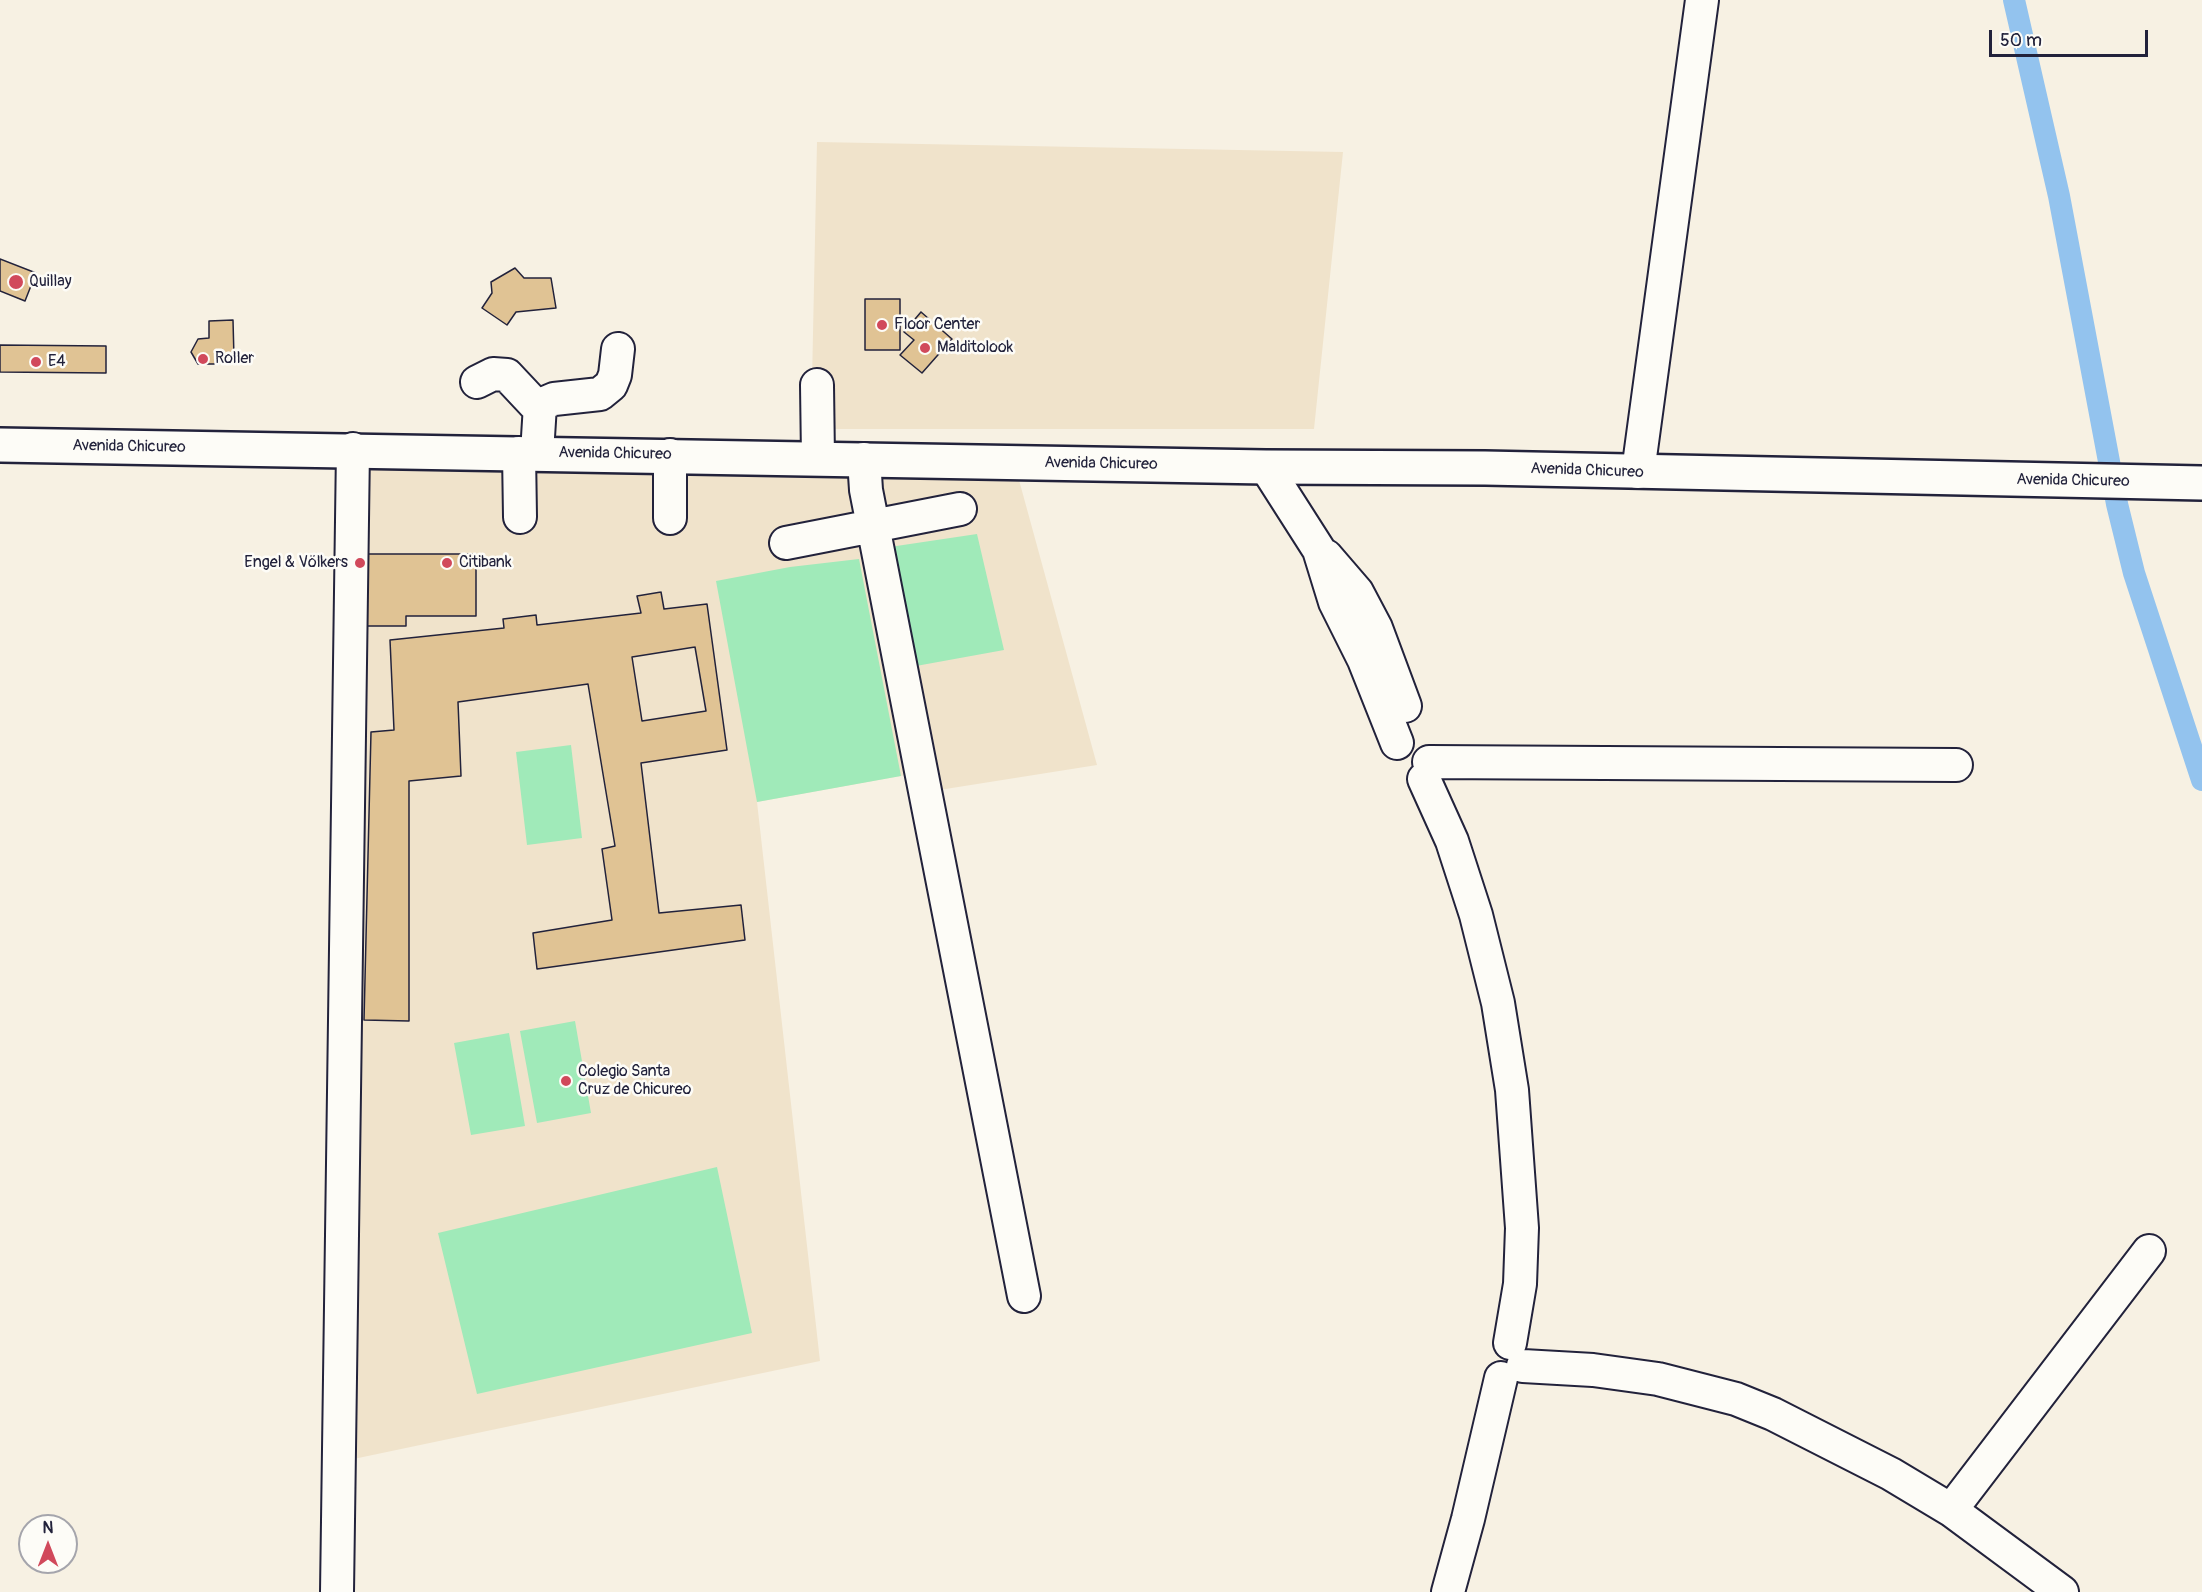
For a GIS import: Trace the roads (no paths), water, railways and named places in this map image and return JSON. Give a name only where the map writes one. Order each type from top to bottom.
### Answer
[{"type":"main road","name":"Avenida Chicureo","points":[[0,446],[353,449],[1266,467],[1485,468],[2202,483]]},
{"type":"street","points":[[1638,472],[1702,0]]},
{"type":"street","points":[[520,517],[528,453],[538,408],[554,399],[600,394],[611,385],[615,375],[618,349]]},
{"type":"street","points":[[477,382],[493,374],[507,375],[538,408]]},
{"type":"street","points":[[817,386],[818,458]]},
{"type":"street","points":[[337,1592],[353,449]]},
{"type":"street","points":[[670,455],[670,518]]},
{"type":"street","points":[[864,459],[866,490],[1024,1296]]},
{"type":"street","points":[[1266,467],[1319,550],[1335,602],[1364,660],[1417,755],[1452,841],[1476,915],[1498,1003],[1511,1079],[1522,1228],[1520,1284],[1511,1362],[1448,1592]]},
{"type":"street","points":[[786,543],[960,509]]},
{"type":"street","points":[[1417,755],[1956,765]]},
{"type":"street","points":[[1950,1510],[2149,1251]]},
{"type":"street","points":[[1511,1362],[1626,1373],[1697,1388],[1736,1399],[1773,1414],[1850,1452],[1950,1510],[2062,1592]]},
{"type":"waterway","points":[[2014,0],[2059,196],[2117,504],[2134,573],[2202,780]]},
{"type":"place","name":"Quillay","points":[[16,282]]},
{"type":"place","name":"Floor Center","points":[[882,325]]},
{"type":"place","name":"Malditolook","points":[[925,348]]},
{"type":"place","name":"Roller","points":[[203,359]]},
{"type":"place","name":"E4","points":[[36,362]]},
{"type":"place","name":"Engel & Völkers","points":[[360,563]]},
{"type":"place","name":"Citibank","points":[[447,563]]},
{"type":"place","name":"Colegio Santa Cruz de Chicureo","points":[[566,1081]]}]
